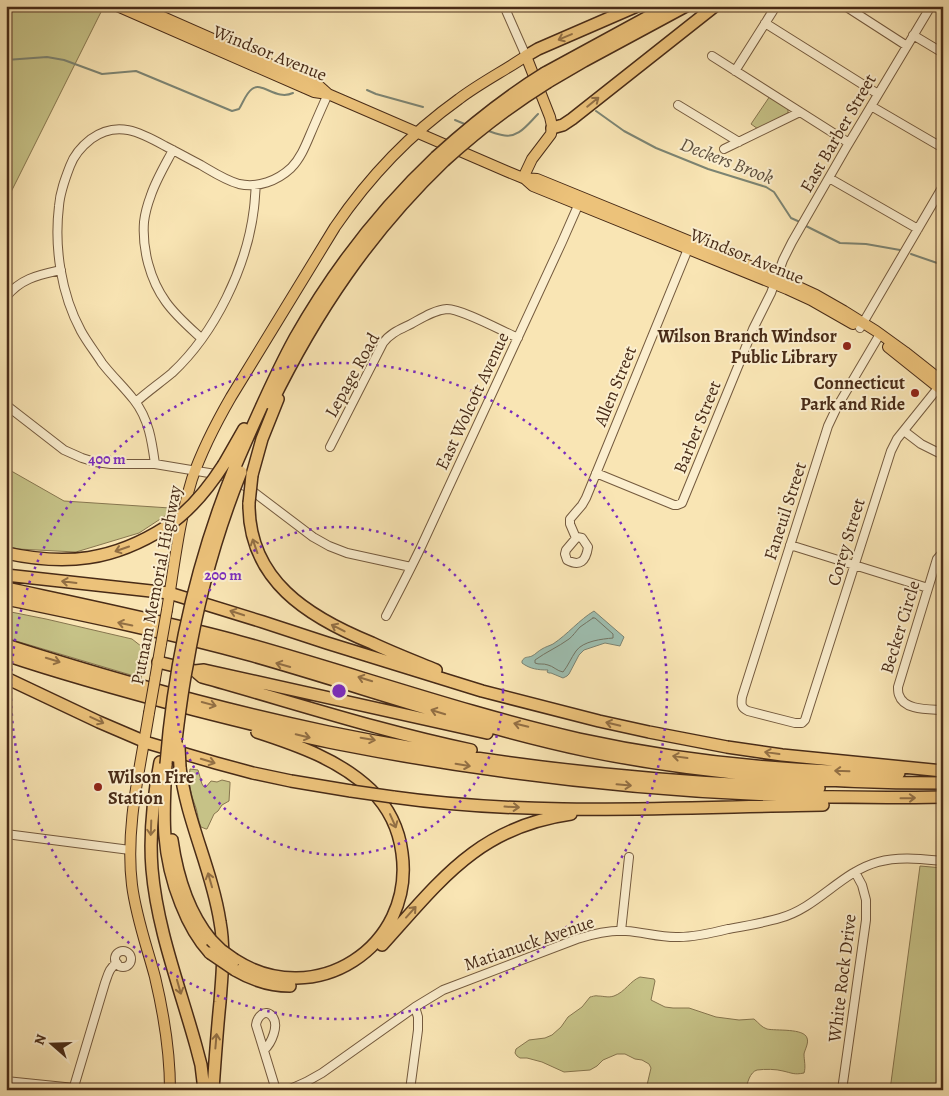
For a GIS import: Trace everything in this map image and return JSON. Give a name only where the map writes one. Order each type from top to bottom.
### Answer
[{"type":"highway","points":[[526,56],[636,6]]},
{"type":"highway","points":[[615,808],[539,820],[512,830],[483,845],[446,875],[371,955],[356,967],[339,976],[312,984],[286,986],[258,981],[235,965],[210,953],[187,919],[169,867],[165,844],[164,826],[170,765],[178,727],[187,665],[201,598],[238,470],[275,371],[292,353],[366,246],[440,159],[466,142],[547,78],[668,6]]},
{"type":"highway","points":[[547,78],[686,6]]},
{"type":"highway","points":[[552,128],[572,119],[715,6]]},
{"type":"highway","points":[[221,717],[243,727],[293,744],[342,768],[361,781],[378,798],[391,817],[399,836],[403,861],[403,876],[397,907],[391,920],[375,942],[364,953],[334,971],[317,976],[291,979],[235,965],[211,940],[191,908],[175,859],[170,816],[171,718],[179,662],[192,599],[212,528],[292,353]]},
{"type":"highway","points":[[238,470],[249,503],[252,536],[262,563],[283,590],[308,610],[341,630],[399,655],[530,703]]},
{"type":"highway","points":[[6,553],[55,560],[85,558],[127,547],[145,540],[166,527],[195,502],[212,481],[238,470]]},
{"type":"highway","points":[[6,575],[170,593],[518,701],[626,728],[718,745],[802,757],[911,767],[943,772]]},
{"type":"highway","points":[[6,588],[124,613],[205,633],[310,662],[489,716],[610,745],[700,760],[781,768],[861,772],[943,772]]},
{"type":"highway","points":[[6,599],[204,643],[486,726],[587,751]]},
{"type":"highway","points":[[6,645],[84,669],[238,711],[328,732],[488,759],[680,781],[810,788],[943,788]]},
{"type":"highway","points":[[6,655],[95,683],[221,717],[282,732],[438,762],[627,786],[739,794],[804,797],[943,797]]},
{"type":"highway","points":[[158,662],[194,671],[204,670],[504,737],[685,768],[766,777],[855,782],[943,783]]},
{"type":"highway","points":[[194,671],[202,677],[415,737],[513,758],[612,772],[634,777]]},
{"type":"highway","points":[[6,678],[144,742],[253,773],[291,781],[394,797],[496,806],[551,808],[848,804],[874,798]]},
{"type":"highway","points":[[170,765],[154,798],[151,825],[154,888],[159,916],[201,1065],[204,1090]]},
{"type":"highway","points":[[170,765],[187,803],[215,898],[221,929],[223,954],[213,1090]]},
{"type":"main road","name":"Windsor Avenue","points":[[117,6],[168,24],[286,75],[318,85],[328,94],[523,178],[534,186],[580,201],[776,281],[862,325],[942,386]]},
{"type":"main road","name":"Windsor Avenue","points":[[138,6],[168,24]]},
{"type":"main road","points":[[523,178],[532,159],[551,134],[552,128],[550,117],[526,56]]},
{"type":"main road","name":"Putnam Memorial Highway","points":[[170,1090],[170,1064],[166,1027],[157,985],[136,908],[131,878],[130,850],[133,809],[149,712],[183,517],[196,470],[207,441],[220,416],[335,227],[351,204],[372,178],[416,132],[460,98],[526,56]]},
{"type":"street","points":[[504,6],[526,56]]},
{"type":"street","points":[[735,71],[776,6]]},
{"type":"street","points":[[845,6],[907,46]]},
{"type":"street","name":"East Barber Street","points":[[776,281],[787,252],[803,223],[931,6]]},
{"type":"street","points":[[765,23],[878,94]]},
{"type":"street","points":[[913,36],[943,53]]},
{"type":"street","points":[[712,56],[849,143]]},
{"type":"street","points":[[155,464],[147,422],[136,402],[110,372],[82,332],[69,300],[61,270],[58,249],[58,226],[59,205],[72,160],[79,150],[96,136],[108,131],[132,130],[146,135],[223,178],[239,184],[256,185],[269,182],[291,167],[300,156],[328,94]]},
{"type":"street","points":[[678,105],[739,142]]},
{"type":"street","points":[[871,106],[943,148]]},
{"type":"street","points":[[724,149],[800,112]]},
{"type":"street","points":[[173,150],[151,194],[144,221],[145,242],[148,262],[155,284],[179,318],[201,338]]},
{"type":"street","points":[[829,178],[918,229]]},
{"type":"street","points":[[136,402],[172,373],[215,319],[240,268],[254,208],[256,185]]},
{"type":"street","points":[[862,325],[943,186]]},
{"type":"street","name":"East Wolcott Avenue","points":[[386,616],[411,567],[580,201]]},
{"type":"street","name":"Allen Street","points":[[576,538],[570,524],[570,519],[584,501],[689,245]]},
{"type":"street","points":[[6,297],[23,281],[61,270]]},
{"type":"street","name":"Barber Street","points":[[596,473],[674,505],[682,504],[742,355],[776,281]]},
{"type":"street","name":"Lepage Road","points":[[330,447],[383,343],[386,338],[395,332],[440,310],[452,310],[464,313],[518,338]]},
{"type":"street","name":"Faneuil Street","points":[[802,723],[795,723],[748,711],[741,706],[742,697],[828,426],[878,337]]},
{"type":"street","name":"Corey Street","points":[[802,723],[807,717],[893,445],[942,386]]},
{"type":"street","points":[[6,405],[64,450],[82,458],[111,464],[155,464],[221,475],[238,482],[255,493],[313,537],[329,546],[352,555],[411,567]]},
{"type":"street","points":[[904,431],[921,444],[943,455]]},
{"type":"street","points":[[790,545],[928,588]]},
{"type":"street","name":"Becker Circle","points":[[943,552],[937,559],[898,687],[899,697],[905,703],[920,708],[943,710]]},
{"type":"street","points":[[6,834],[130,850]]},
{"type":"street","points":[[622,931],[629,857]]},
{"type":"street","name":"Matianuck Avenue","points":[[288,1090],[322,1073],[438,992],[588,935],[622,931],[666,937],[687,937],[715,932],[792,914],[806,907],[855,872],[873,863],[892,859],[943,861]]},
{"type":"street","name":"White Rock Drive","points":[[842,1090],[866,920],[866,900],[862,885],[855,872]]},
{"type":"street","points":[[74,1089],[109,971],[117,963]]},
{"type":"street","points":[[410,1090],[418,1030],[418,1017],[415,1007]]},
{"type":"street","points":[[264,1050],[276,1090]]},
{"type":"street","points":[[6,1081],[94,1090]]},
{"type":"shaded area","points":[[6,6],[93,6],[102,10],[6,202]]},
{"type":"shaded area","points":[[770,96],[788,108],[788,113],[758,129],[751,124]]},
{"type":"shaded area","points":[[6,468],[64,501],[170,508],[168,514],[139,533],[76,552],[18,549],[6,546]]},
{"type":"shaded area","points":[[6,611],[132,639],[146,650],[141,678],[6,638]]},
{"type":"shaded area","points":[[190,769],[198,770],[204,787],[211,781],[217,782],[222,780],[230,782],[229,801],[222,805],[214,814],[207,829],[201,827],[199,822],[190,789]]},
{"type":"shaded area","points":[[920,866],[943,868],[943,1090],[890,1090]]},
{"type":"shaded area","points":[[640,977],[654,979],[651,1000],[665,1007],[689,1008],[716,1017],[739,1020],[754,1019],[767,1029],[795,1031],[805,1035],[808,1042],[804,1054],[804,1073],[795,1074],[767,1069],[757,1070],[751,1075],[746,1090],[648,1090],[647,1085],[651,1068],[649,1064],[625,1054],[617,1054],[603,1060],[590,1070],[564,1072],[542,1062],[520,1058],[515,1053],[516,1049],[529,1040],[552,1035],[590,997],[614,996]]},
{"type":"water","points":[[594,611],[624,637],[620,646],[605,643],[584,650],[579,655],[569,674],[563,678],[547,672],[548,670],[534,669],[522,663],[524,658],[532,656],[553,644]]},
{"type":"waterway","name":"Deckers Brook","points":[[6,60],[47,57],[64,60],[102,74],[136,71],[232,111],[239,109],[248,93],[256,87],[281,95],[293,93]]},
{"type":"waterway","name":"Deckers Brook","points":[[367,90],[423,107]]},
{"type":"waterway","name":"Deckers Brook","points":[[596,111],[624,131],[656,148],[708,169],[766,187],[774,192],[791,218],[800,222]]},
{"type":"waterway","name":"Deckers Brook","points":[[486,130],[496,134],[513,135],[522,130],[538,114]]},
{"type":"waterway","name":"Deckers Brook","points":[[455,120],[467,125]]},
{"type":"waterway","name":"Deckers Brook","points":[[804,225],[840,243],[866,244],[900,250]]},
{"type":"waterway","name":"Deckers Brook","points":[[911,254],[943,265]]},
{"type":"place","name":"Wilson Branch Windsor Public Library","points":[[847,346]]},
{"type":"place","name":"Connecticut Park and Ride","points":[[915,393]]},
{"type":"place","name":"Wilson Fire Station","points":[[98,787]]}]
